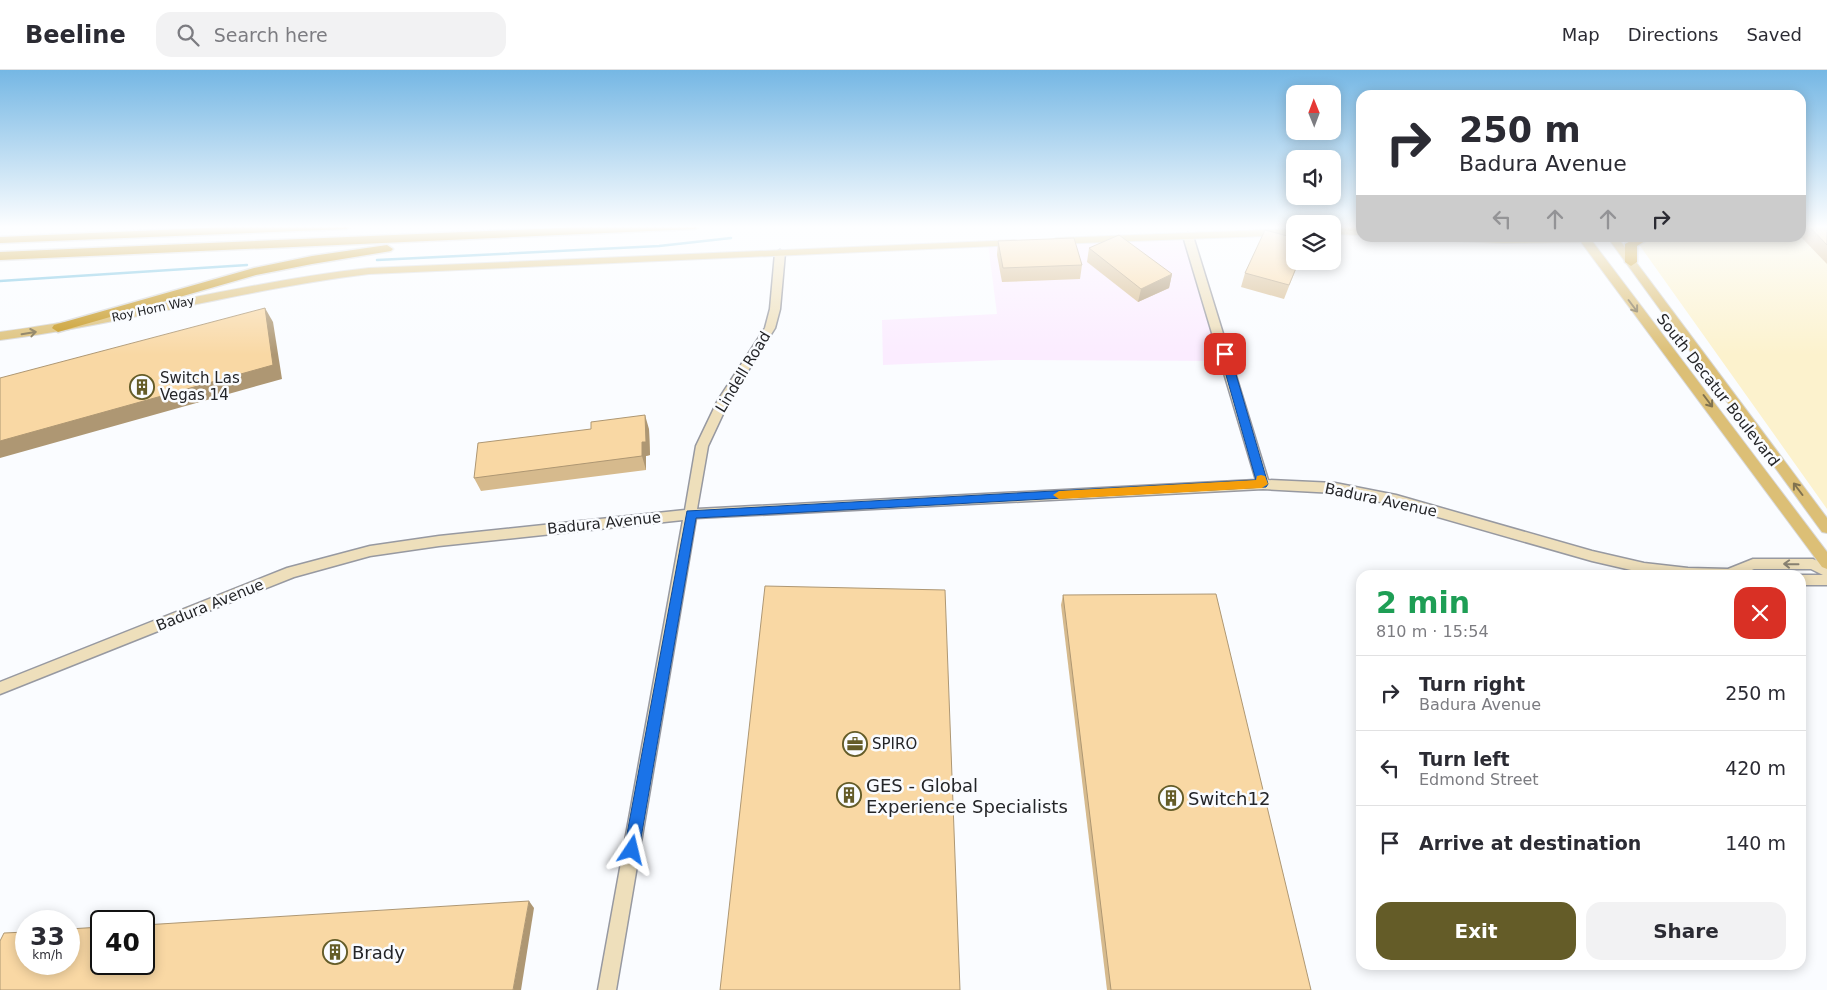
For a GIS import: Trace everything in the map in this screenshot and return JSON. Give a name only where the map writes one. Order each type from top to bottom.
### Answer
[{"type":"highway","points":[[58,328],[270,269]]},
{"type":"main road","name":"Roy Horn Way","points":[[0,336],[80,325],[255,287],[329,275],[417,269]]},
{"type":"main road","name":"Lindell Road","points":[[607,990],[702,446],[724,400],[770,328],[775,309],[779,269]]},
{"type":"main road","points":[[1198,269],[1262,484]]},
{"type":"main road","points":[[1602,269],[1615,281]]},
{"type":"main road","name":"South Decatur Boulevard","points":[[1606,269],[1733,435],[1827,563]]},
{"type":"main road","name":"South Decatur Boulevard","points":[[1637,269],[1827,528]]},
{"type":"main road","name":"Badura Avenue","points":[[0,688],[292,572],[370,551],[439,541],[691,514],[1262,484],[1335,488],[1388,498],[1592,556],[1644,568],[1662,570]]},
{"type":"main road","name":"Badura Avenue","points":[[1743,570],[1753,564],[1812,564],[1827,571]]},
{"type":"main road","points":[[1806,580],[1827,580]]},
{"type":"shaded area","points":[[991,269],[1196,269],[1220,361],[1003,360],[883,365],[882,320],[997,314]]},
{"type":"sand","points":[[1656,269],[1827,269],[1827,509]]},
{"type":"building","points":[[1116,269],[1165,269],[1172,274],[1141,289]]},
{"type":"building","points":[[1247,269],[1295,270],[1289,285],[1245,273]]},
{"type":"building","name":"Switch Las Vegas 14","points":[[265,308],[273,365],[0,441],[0,378]]},
{"type":"building","points":[[645,415],[646,442],[642,442],[642,456],[474,478],[478,443],[591,429],[591,422]]},
{"type":"building","name":"GES - Global Experience Specialists","points":[[765,586],[945,590],[960,990],[720,990]]},
{"type":"building","name":"Switch12","points":[[1216,594],[1311,990],[1111,990],[1063,595]]},
{"type":"building","name":"Brady","points":[[529,901],[513,990],[0,990],[0,941],[4,933],[15,932],[15,975],[80,975],[80,928],[90,928],[90,975],[155,975],[155,924]]},
{"type":"waterway","points":[[0,281],[186,269]]},
{"type":"slow traffic","points":[[1059,495],[1262,484],[1261,479]]},
{"type":"place","name":"Switch Las Vegas 14","points":[[142,387]]},
{"type":"place","name":"SPIRO","points":[[855,744]]},
{"type":"place","name":"GES - Global Experience Specialists","points":[[849,795]]},
{"type":"place","name":"Switch12","points":[[1171,798]]},
{"type":"place","name":"Brady","points":[[335,952]]},
{"type":"route","points":[[632,850],[691,514],[1262,484],[1225,354]]}]
